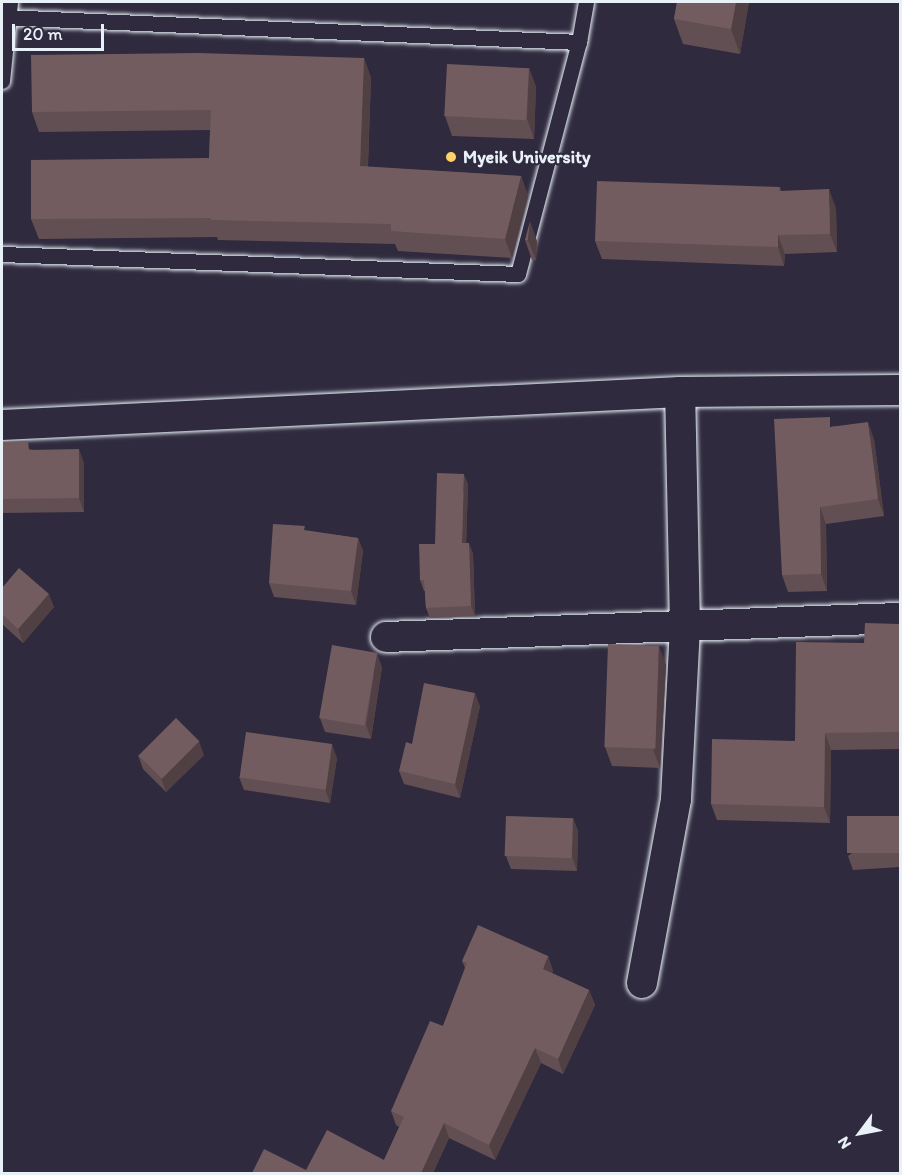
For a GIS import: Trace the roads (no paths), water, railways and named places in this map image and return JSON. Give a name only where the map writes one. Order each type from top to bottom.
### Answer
[{"type":"street","points":[[2,425],[680,392],[900,390]]},
{"type":"street","points":[[642,982],[676,799],[685,626],[680,392]]},
{"type":"street","points":[[386,637],[900,618]]},
{"type":"lane","points":[[2,81],[4,18],[10,2]]},
{"type":"lane","points":[[2,254],[518,274],[579,42],[586,2]]},
{"type":"lane","points":[[4,18],[579,42]]},
{"type":"place","name":"Myeik University","points":[[451,157]]}]
